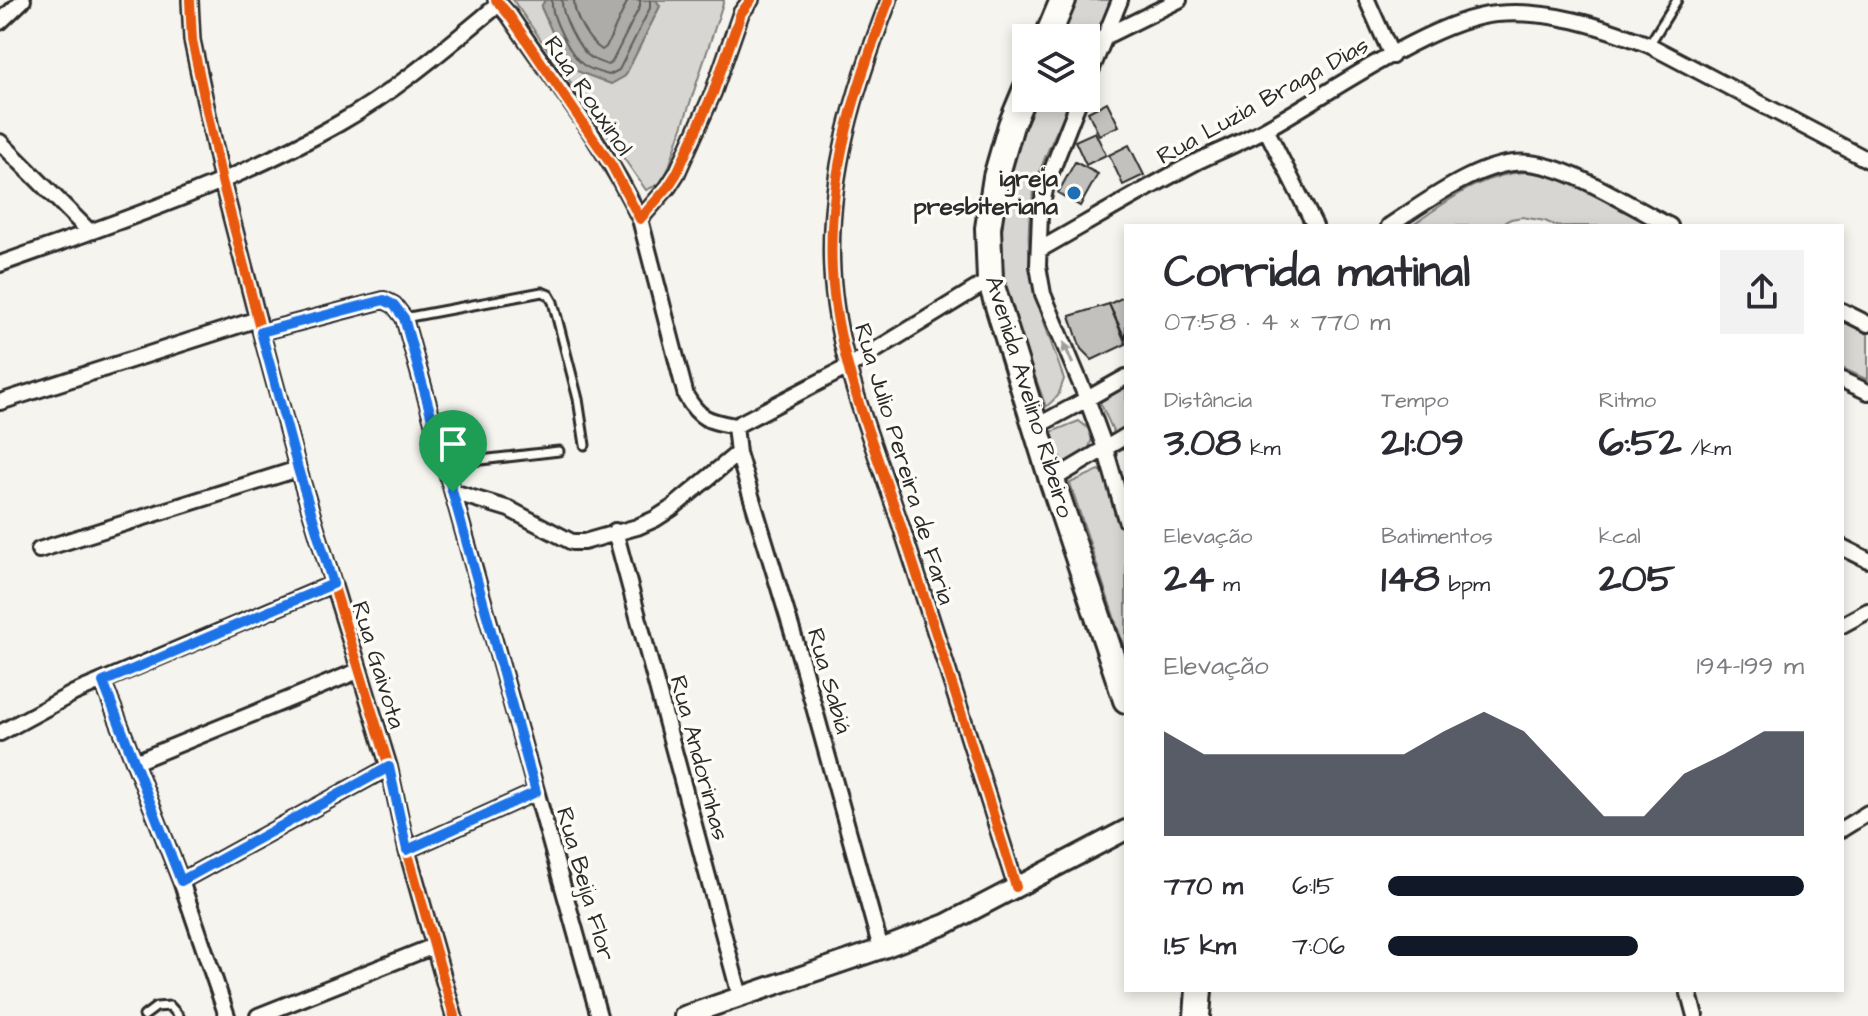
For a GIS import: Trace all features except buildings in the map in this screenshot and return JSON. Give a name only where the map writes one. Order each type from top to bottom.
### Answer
[{"type":"highway","points":[[1053,24],[1063,0]]},
{"type":"highway","name":"Avenida Avelino Ribeiro","points":[[1016,112],[996,177],[988,228],[990,280],[1052,480],[1124,694]]},
{"type":"highway","points":[[1197,1016],[1199,992]]},
{"type":"street","points":[[0,22],[23,0]]},
{"type":"street","name":"Rua Gaivota","points":[[190,0],[192,40],[222,181],[298,469],[389,767],[407,850],[454,1016]]},
{"type":"street","points":[[640,219],[677,173],[713,93],[741,13],[751,0]]},
{"type":"street","name":"Rua Julio Pereira de Faria","points":[[889,0],[848,117],[834,184],[832,270],[836,311],[848,367],[1016,887]]},
{"type":"street","points":[[1100,47],[1120,0]]},
{"type":"street","points":[[1104,37],[1179,0]]},
{"type":"street","points":[[1367,0],[1392,56]]},
{"type":"street","points":[[0,264],[222,181],[292,149],[341,123],[431,60],[498,2]]},
{"type":"street","name":"Rua Rouxinol","points":[[498,2],[612,166],[640,219],[686,396],[694,410],[708,421],[735,426]]},
{"type":"street","name":"Rua Luzia Braga Dias","points":[[1039,250],[1196,162],[1266,129],[1392,56],[1462,22],[1494,14],[1570,19],[1614,31],[1649,45],[1868,160]]},
{"type":"street","points":[[1075,112],[1046,185],[1040,214],[1038,266],[1043,294],[1087,399],[1124,513]]},
{"type":"street","points":[[1266,129],[1314,224]]},
{"type":"street","points":[[0,142],[90,232]]},
{"type":"street","points":[[1392,224],[1448,188],[1483,172],[1528,163],[1584,181],[1666,224]]},
{"type":"street","points":[[735,426],[848,367],[990,280]]},
{"type":"street","name":"Rua Beija Flor","points":[[260,326],[384,300],[394,305],[404,318],[599,1016]]},
{"type":"street","points":[[1844,312],[1868,324]]},
{"type":"street","points":[[0,402],[260,326]]},
{"type":"street","points":[[1037,426],[1124,378]]},
{"type":"street","points":[[1844,381],[1868,392]]},
{"type":"street","name":"Rua Sabiá","points":[[735,426],[738,453],[801,660],[881,949]]},
{"type":"street","points":[[1052,480],[1124,437]]},
{"type":"street","points":[[453,492],[509,509],[572,542],[584,542],[637,527],[672,508],[738,453]]},
{"type":"street","points":[[39,550],[298,469]]},
{"type":"street","name":"Rua Andorinhas","points":[[615,531],[740,996]]},
{"type":"street","points":[[1844,548],[1868,560]]},
{"type":"street","points":[[0,733],[74,693],[333,584]]},
{"type":"street","points":[[1844,624],[1868,611]]},
{"type":"street","points":[[135,762],[358,671]]},
{"type":"street","points":[[103,682],[181,881],[227,1016]]},
{"type":"street","points":[[181,881],[389,767]]},
{"type":"street","points":[[407,850],[536,792]]},
{"type":"street","points":[[1844,828],[1868,813]]},
{"type":"street","points":[[684,1016],[946,924],[1124,831]]},
{"type":"street","points":[[258,1016],[434,946]]},
{"type":"street","points":[[1689,992],[1695,1016]]},
{"type":"lane","points":[[1649,45],[1677,0]]},
{"type":"lane","points":[[404,318],[542,292],[549,295],[578,399],[585,445]]},
{"type":"lane","points":[[444,464],[559,451]]},
{"type":"lane","points":[[144,1016],[163,1005],[170,1006],[179,1016]]},
{"type":"shaded area","points":[[513,0],[545,0],[541,7],[554,36],[577,71],[611,84],[625,76],[660,6],[656,0],[724,0],[664,182],[646,190]]},
{"type":"shaded area","points":[[1077,0],[1114,0],[1100,32],[1100,24],[1067,24]]},
{"type":"shaded area","points":[[1031,112],[1065,112],[1041,167],[1031,204],[1029,230],[1033,280],[1064,379],[1058,396],[1046,407],[1017,328],[1004,276],[1003,223],[1018,147]]},
{"type":"shaded area","points":[[1526,172],[1560,179],[1652,224],[1552,224],[1522,217],[1501,224],[1414,224],[1479,183]]},
{"type":"shaded area","points":[[1844,322],[1868,334],[1868,380],[1844,369]]},
{"type":"shaded area","points":[[1124,387],[1124,430],[1115,435],[1099,400]]},
{"type":"shaded area","points":[[1079,421],[1089,429],[1092,438],[1089,448],[1062,464],[1051,432]]},
{"type":"shaded area","points":[[1099,470],[1105,473],[1124,536],[1124,647],[1070,483]]},
{"type":"water","points":[[545,0],[656,0],[660,6],[625,76],[611,84],[577,71],[554,36],[541,7]]},
{"type":"cycle path","points":[[190,0],[192,40],[222,181],[261,332],[298,469],[389,767],[407,850],[454,1016]]},
{"type":"cycle path","points":[[496,0],[612,166],[640,219],[677,173],[713,93],[741,13],[751,0]]},
{"type":"cycle path","points":[[889,0],[855,99],[839,166],[832,235],[835,303],[857,399],[915,568],[1016,887]]},
{"type":"place","name":"igreja presbiteriana","points":[[1074,193]]},
{"type":"route","points":[[384,300],[394,305],[404,318],[453,492],[536,792],[407,850],[389,767],[181,881],[103,682],[333,584],[261,332],[384,300]]}]
